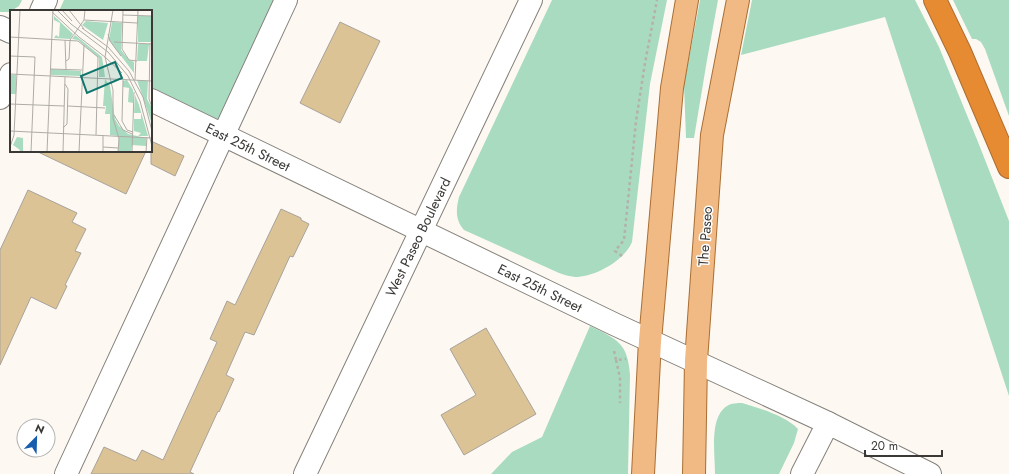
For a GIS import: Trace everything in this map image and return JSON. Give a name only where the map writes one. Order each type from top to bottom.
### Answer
[{"type":"highway","points":[[935,0],[960,52],[1009,167]]},
{"type":"main road","points":[[643,474],[650,341],[672,88],[687,0]]},
{"type":"main road","name":"The Paseo","points":[[694,474],[696,361],[712,135],[738,0]]},
{"type":"street","points":[[41,10],[46,0]]},
{"type":"street","points":[[66,474],[286,0]]},
{"type":"street","name":"West Paseo Boulevard","points":[[305,474],[530,0]]},
{"type":"street","points":[[0,27],[10,32]]},
{"type":"street","points":[[0,98],[10,76]]},
{"type":"street","name":"East 25th Street","points":[[152,100],[650,341],[828,423],[930,474]]},
{"type":"street","points":[[802,474],[828,423]]},
{"type":"path","points":[[622,256],[615,251],[624,240],[636,121],[657,0]]},
{"type":"path","points":[[616,360],[620,378],[620,407]]},
{"type":"green space","points":[[0,0],[22,0],[19,6],[10,10],[10,12],[0,12]]},
{"type":"green space","points":[[64,0],[275,0],[219,120],[152,87],[152,10],[59,10]]},
{"type":"green space","points":[[552,0],[667,0],[650,84],[632,242],[623,255],[608,267],[591,274],[575,277],[559,273],[464,230],[459,222],[457,214],[459,197]]},
{"type":"green space","points":[[700,0],[718,0],[694,138],[686,138],[684,85]]},
{"type":"green space","points":[[752,0],[915,0],[939,47],[1009,221],[1009,396],[885,17],[741,55]]},
{"type":"green space","points":[[953,0],[1009,0],[1009,116],[985,49],[981,42],[976,39],[972,39]]},
{"type":"green space","points":[[590,326],[619,343],[627,356],[630,375],[628,474],[491,474],[512,452],[542,437]]},
{"type":"green space","points":[[742,403],[779,416],[793,424],[798,429],[794,443],[779,474],[715,474],[714,437],[718,418],[721,411],[727,406]]},
{"type":"building","points":[[340,22],[380,41],[340,123],[300,103]]},
{"type":"building","points":[[152,141],[184,156],[175,176],[151,164]]},
{"type":"building","points":[[38,152],[146,152],[126,194]]},
{"type":"building","points":[[28,190],[77,213],[72,222],[86,229],[75,251],[81,253],[65,285],[67,286],[56,309],[31,297],[0,365],[0,250]]},
{"type":"building","points":[[281,209],[301,218],[301,220],[309,224],[293,257],[290,256],[254,335],[245,332],[226,375],[234,379],[190,472],[194,474],[91,474],[104,447],[136,461],[142,450],[163,460],[217,342],[210,339],[227,301],[235,305]]},
{"type":"building","points":[[486,328],[536,414],[464,455],[441,415],[476,395],[450,349]]}]
